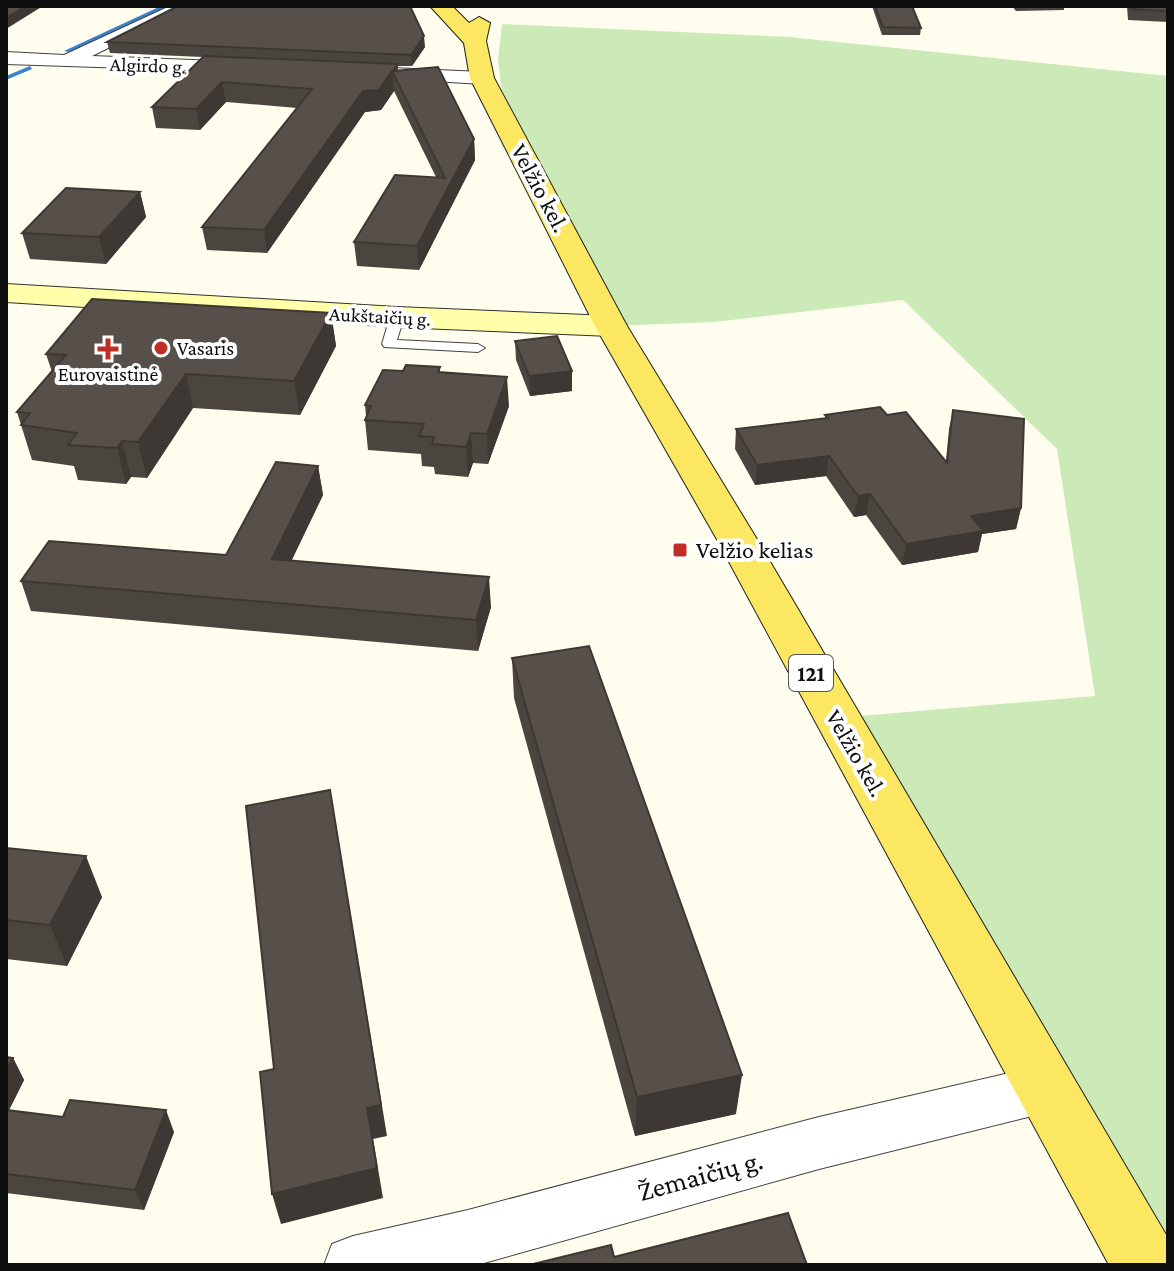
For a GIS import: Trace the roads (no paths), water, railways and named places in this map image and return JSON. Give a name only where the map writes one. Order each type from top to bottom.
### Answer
[{"type":"main road","name":"Velžio kel.","points":[[440,6],[480,31],[611,326],[735,536],[1146,1265]]},
{"type":"main road","name":"Aukštaičių g.","points":[[6,293],[397,317],[611,326]]},
{"type":"street","points":[[65,61],[184,6]]},
{"type":"street","points":[[374,74],[480,31]]},
{"type":"street","name":"Algirdo g.","points":[[6,58],[266,69]]},
{"type":"street","name":"Žemaičių g.","points":[[353,1265],[468,1239],[819,1143],[1048,1088]]},
{"type":"lane","points":[[397,317],[389,344],[478,348]]},
{"type":"waterway","points":[[67,51],[166,6]]},
{"type":"waterway","points":[[6,78],[30,68]]},
{"type":"place","name":"Vasaris","points":[[161,348]]},
{"type":"place","name":"Eurovaistinė","points":[[108,349]]},
{"type":"place","name":"Velžio kelias","points":[[680,550]]}]
